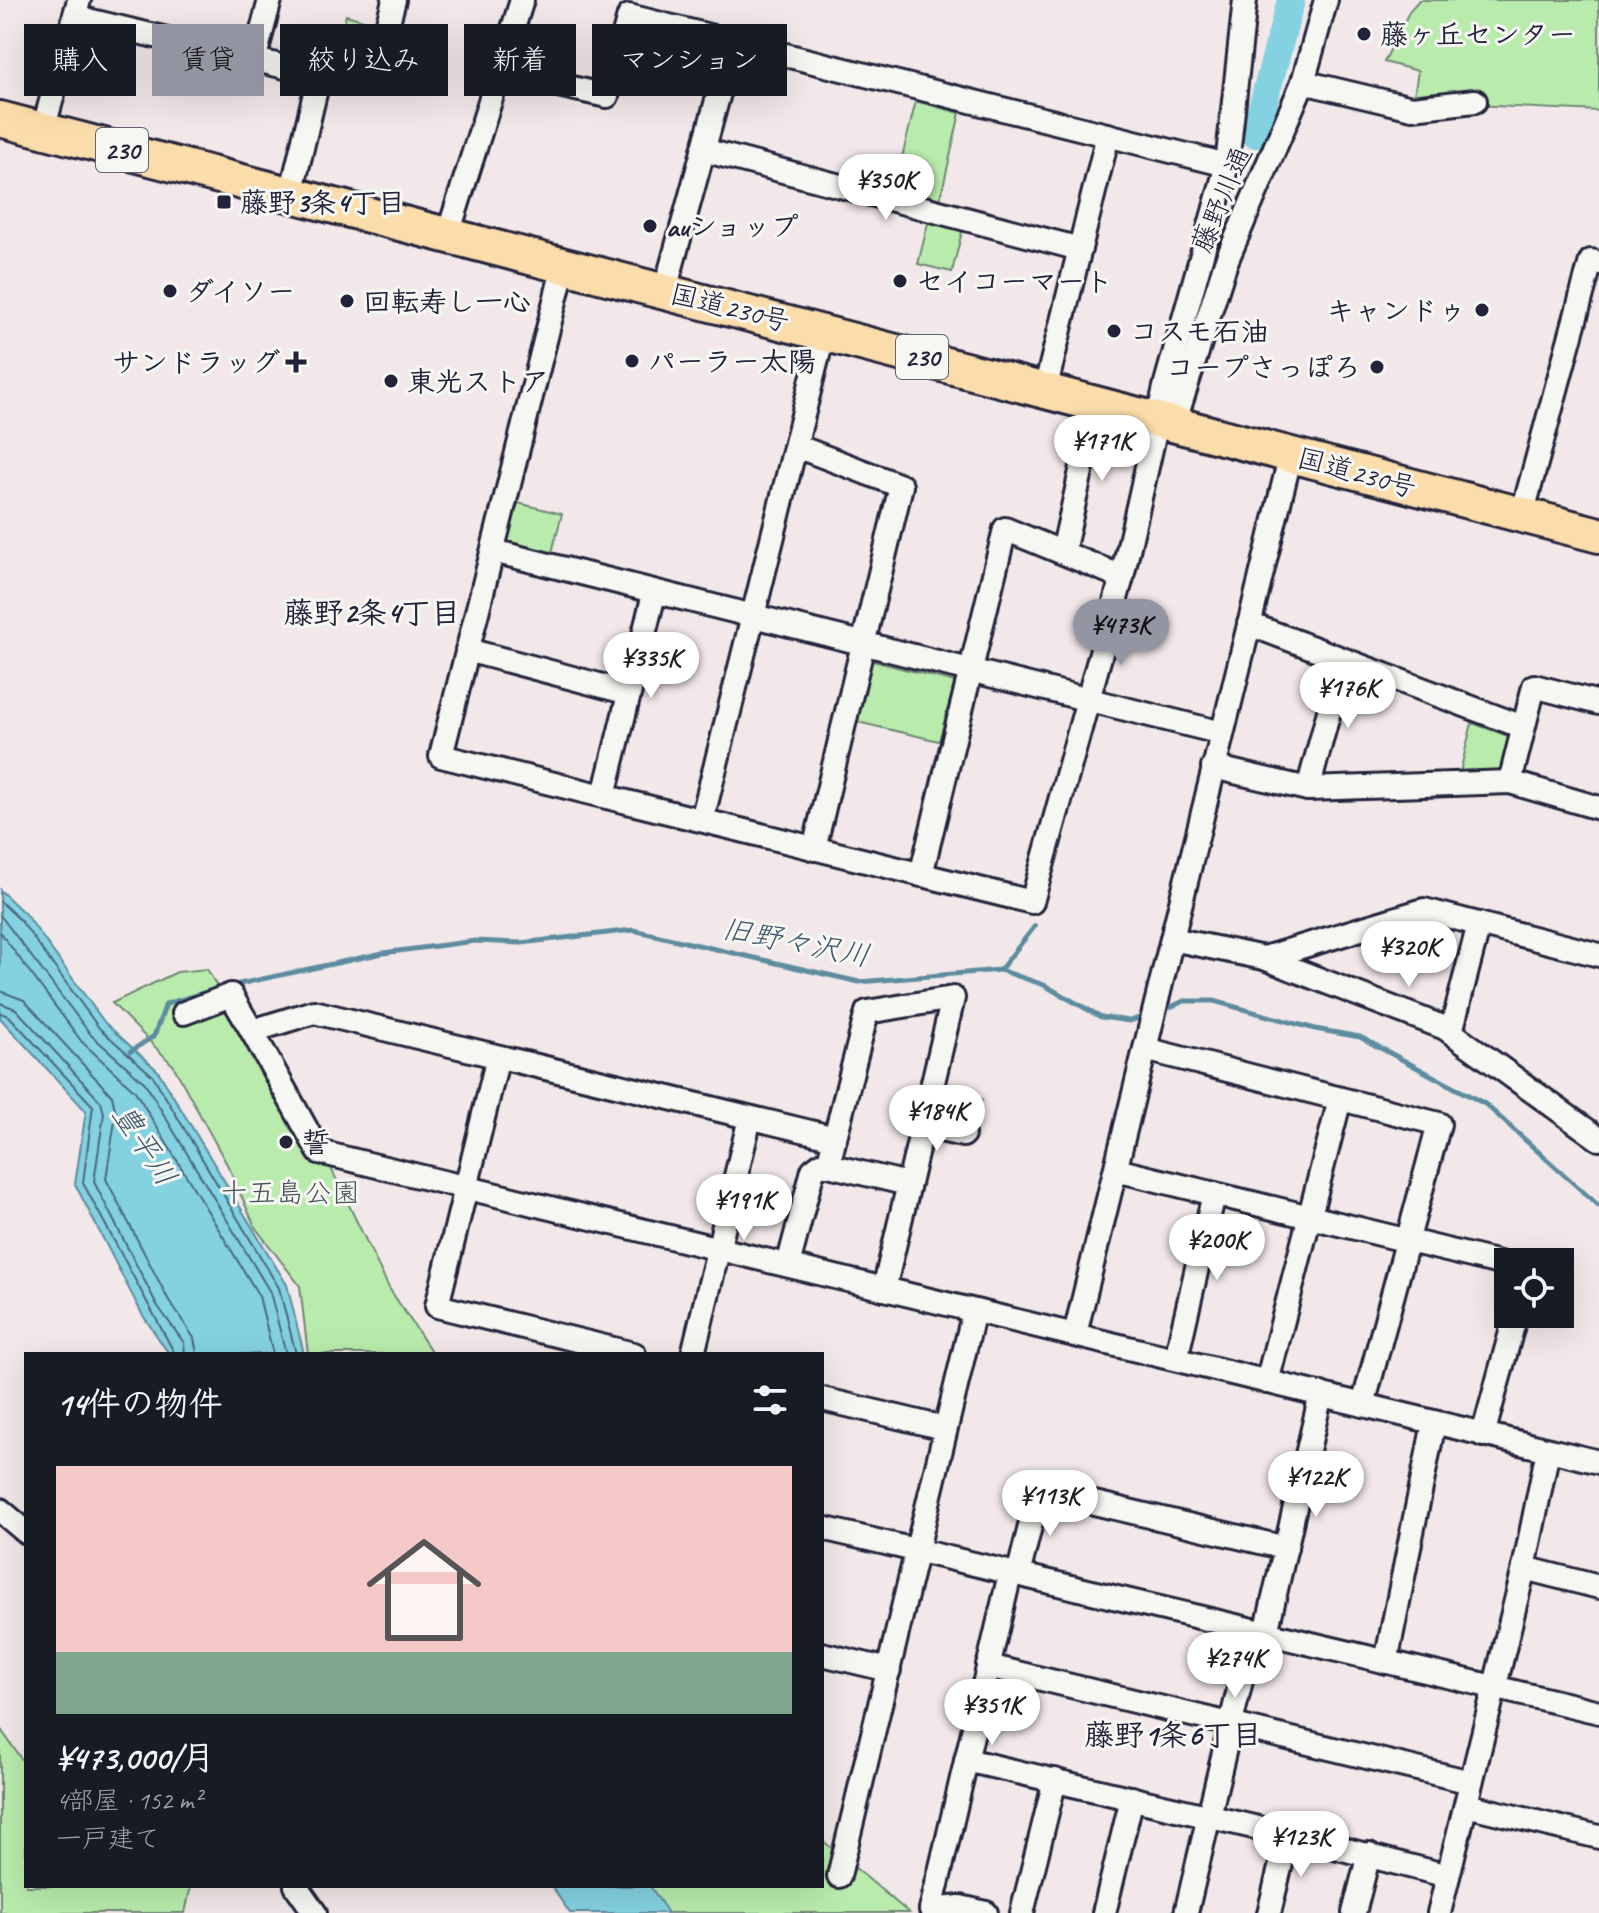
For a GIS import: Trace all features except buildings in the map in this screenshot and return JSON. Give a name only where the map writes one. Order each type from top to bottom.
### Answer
[{"type":"highway","name":"国道230号","points":[[0,119],[1599,535]]},
{"type":"street","points":[[264,24],[270,0]]},
{"type":"street","points":[[388,24],[394,0]]},
{"type":"street","points":[[515,24],[522,0]]},
{"type":"street","name":"藤野川通","points":[[1166,421],[1227,165],[1245,0]]},
{"type":"street","name":"藤野川通","points":[[1166,421],[1226,262],[1303,82],[1326,0]]},
{"type":"street","points":[[43,130],[77,9],[152,31]]},
{"type":"street","points":[[627,24],[629,16],[661,24]]},
{"type":"street","points":[[787,55],[1227,165]]},
{"type":"street","points":[[1303,82],[1412,108],[1475,101]]},
{"type":"street","points":[[291,194],[314,96]]},
{"type":"street","points":[[448,234],[493,96]]},
{"type":"street","points":[[665,290],[718,96]]},
{"type":"street","points":[[1045,390],[1108,135]]},
{"type":"street","points":[[703,150],[1080,249]]},
{"type":"street","points":[[1522,515],[1591,261],[1599,263]]},
{"type":"street","points":[[564,265],[441,756],[1032,902],[1166,421]]},
{"type":"street","points":[[702,820],[750,616],[824,331]]},
{"type":"street","points":[[1063,552],[1096,404]]},
{"type":"street","points":[[796,446],[901,486],[814,849]]},
{"type":"street","points":[[1075,1334],[1291,454]]},
{"type":"street","points":[[921,875],[1005,529],[1122,577]]},
{"type":"street","points":[[493,551],[654,594],[1222,733]]},
{"type":"street","points":[[604,795],[654,594]]},
{"type":"street","points":[[1249,624],[1523,727]]},
{"type":"street","points":[[467,650],[629,693]]},
{"type":"street","points":[[1308,789],[1343,660]]},
{"type":"street","points":[[1510,782],[1534,686],[1599,703]]},
{"type":"street","points":[[1213,767],[1308,789],[1510,782],[1599,808]]},
{"type":"street","points":[[1264,958],[1424,910],[1599,955]]},
{"type":"street","points":[[1451,1032],[1479,924]]},
{"type":"street","points":[[1172,939],[1264,958],[1451,1032],[1599,1139]]},
{"type":"street","points":[[184,1013],[231,995],[319,1152],[1599,1462]]},
{"type":"street","points":[[828,1165],[867,1012],[953,998],[884,1289]]},
{"type":"street","points":[[252,1031],[314,1012],[835,1138]]},
{"type":"street","points":[[1147,1038],[1340,1099],[1439,1124],[1363,1405]]},
{"type":"street","points":[[498,1057],[437,1306],[626,1352]]},
{"type":"street","points":[[1267,1382],[1340,1099]]},
{"type":"street","points":[[694,1352],[750,1118]]},
{"type":"street","points":[[922,1126],[963,1135]]},
{"type":"street","points":[[788,1265],[813,1170],[821,1164],[908,1184]]},
{"type":"street","points":[[1116,1170],[1494,1262]]},
{"type":"street","points":[[1176,1359],[1214,1194]]},
{"type":"street","points":[[839,1876],[974,1311]]},
{"type":"street","points":[[1483,1435],[1512,1328]]},
{"type":"street","points":[[1186,1913],[1232,1723],[1286,1548],[1321,1394]]},
{"type":"street","points":[[824,1399],[944,1428]]},
{"type":"street","points":[[1386,1662],[1434,1423]]},
{"type":"street","points":[[1439,1913],[1524,1568],[1548,1450]]},
{"type":"street","points":[[986,1913],[960,1907],[933,1912],[988,1666],[1039,1490],[1286,1548]]},
{"type":"street","points":[[0,1510],[24,1530]]},
{"type":"street","points":[[824,1528],[1599,1712]]},
{"type":"street","points":[[1524,1568],[1599,1587]]},
{"type":"street","points":[[824,1654],[889,1670]]},
{"type":"street","points":[[988,1666],[1471,1782]]},
{"type":"street","points":[[966,1760],[1369,1854],[1448,1876]]},
{"type":"street","points":[[1022,1913],[1055,1780]]},
{"type":"street","points":[[1104,1913],[1132,1798]]},
{"type":"street","points":[[1466,1805],[1599,1837]]},
{"type":"street","points":[[1269,1913],[1288,1835]]},
{"type":"street","points":[[1354,1913],[1369,1854]]},
{"type":"street","points":[[297,1888],[315,1913]]},
{"type":"green space","points":[[1419,0],[1599,0],[1599,111],[1413,102],[1418,71],[1384,62],[1410,10]]},
{"type":"green space","points":[[346,15],[377,24],[344,24]]},
{"type":"green space","points":[[916,101],[960,113],[940,200],[894,189]]},
{"type":"green space","points":[[929,219],[963,228],[952,272],[918,264]]},
{"type":"green space","points":[[514,502],[562,514],[551,556],[507,545]]},
{"type":"green space","points":[[869,660],[955,682],[939,741],[853,721]]},
{"type":"green space","points":[[1472,723],[1511,737],[1502,772],[1460,772]]},
{"type":"green space","name":"十五島公園","points":[[207,969],[305,1142],[329,1164],[389,1288],[432,1352],[308,1352],[300,1286],[255,1227],[230,1170],[173,1065],[112,1003],[177,972]]},
{"type":"green space","points":[[945,1091],[982,1100],[973,1131],[937,1122]]},
{"type":"green space","points":[[0,1728],[24,1763],[24,1888],[191,1888],[185,1913],[0,1913]]},
{"type":"green space","points":[[824,1842],[909,1913],[653,1913],[636,1888],[824,1888]]},
{"type":"water","name":"豊平川","points":[[0,890],[27,916],[105,1023],[158,1071],[287,1285],[304,1352],[168,1352],[142,1314],[75,1184],[86,1111],[0,1018]]},
{"type":"water","points":[[552,1888],[651,1888],[668,1913],[570,1913]]},
{"type":"waterway","points":[[1255,134],[1291,0]]},
{"type":"waterway","points":[[1000,970],[1035,926]]},
{"type":"waterway","name":"旧野々沢川","points":[[230,986],[383,953],[475,941],[521,943],[633,930],[859,982],[1000,970],[1044,985],[1101,1017],[1130,1021],[1145,1016]]},
{"type":"waterway","name":"旧野々沢川","points":[[131,1051],[154,1036],[166,1004],[217,989]]},
{"type":"waterway","name":"旧野々沢川","points":[[1162,1011],[1184,1001],[1214,1001],[1315,1029],[1360,1037],[1485,1104],[1599,1206]]},
{"type":"place","name":"藤ヶ丘センター","points":[[1364,34]]},
{"type":"place","name":"藤野3条4丁目","points":[[224,202]]},
{"type":"place","name":"auショップ","points":[[650,226]]},
{"type":"place","name":"セイコーマート","points":[[900,281]]},
{"type":"place","name":"ダイソー","points":[[170,291]]},
{"type":"place","name":"回転寿し一心","points":[[347,301]]},
{"type":"place","name":"キャンドゥ","points":[[1482,310]]},
{"type":"place","name":"コスモ石油","points":[[1114,331]]},
{"type":"place","name":"パーラー太陽","points":[[632,361]]},
{"type":"place","name":"サンドラッグ","points":[[296,362]]},
{"type":"place","name":"コープさっぽろ","points":[[1377,367]]},
{"type":"place","name":"東光ストア","points":[[391,381]]},
{"type":"place","name":"誓","points":[[286,1142]]},
{"type":"district","name":"藤野2条4丁目","points":[[372,613]]},
{"type":"district","name":"藤野1条6丁目","points":[[1173,1735]]}]
